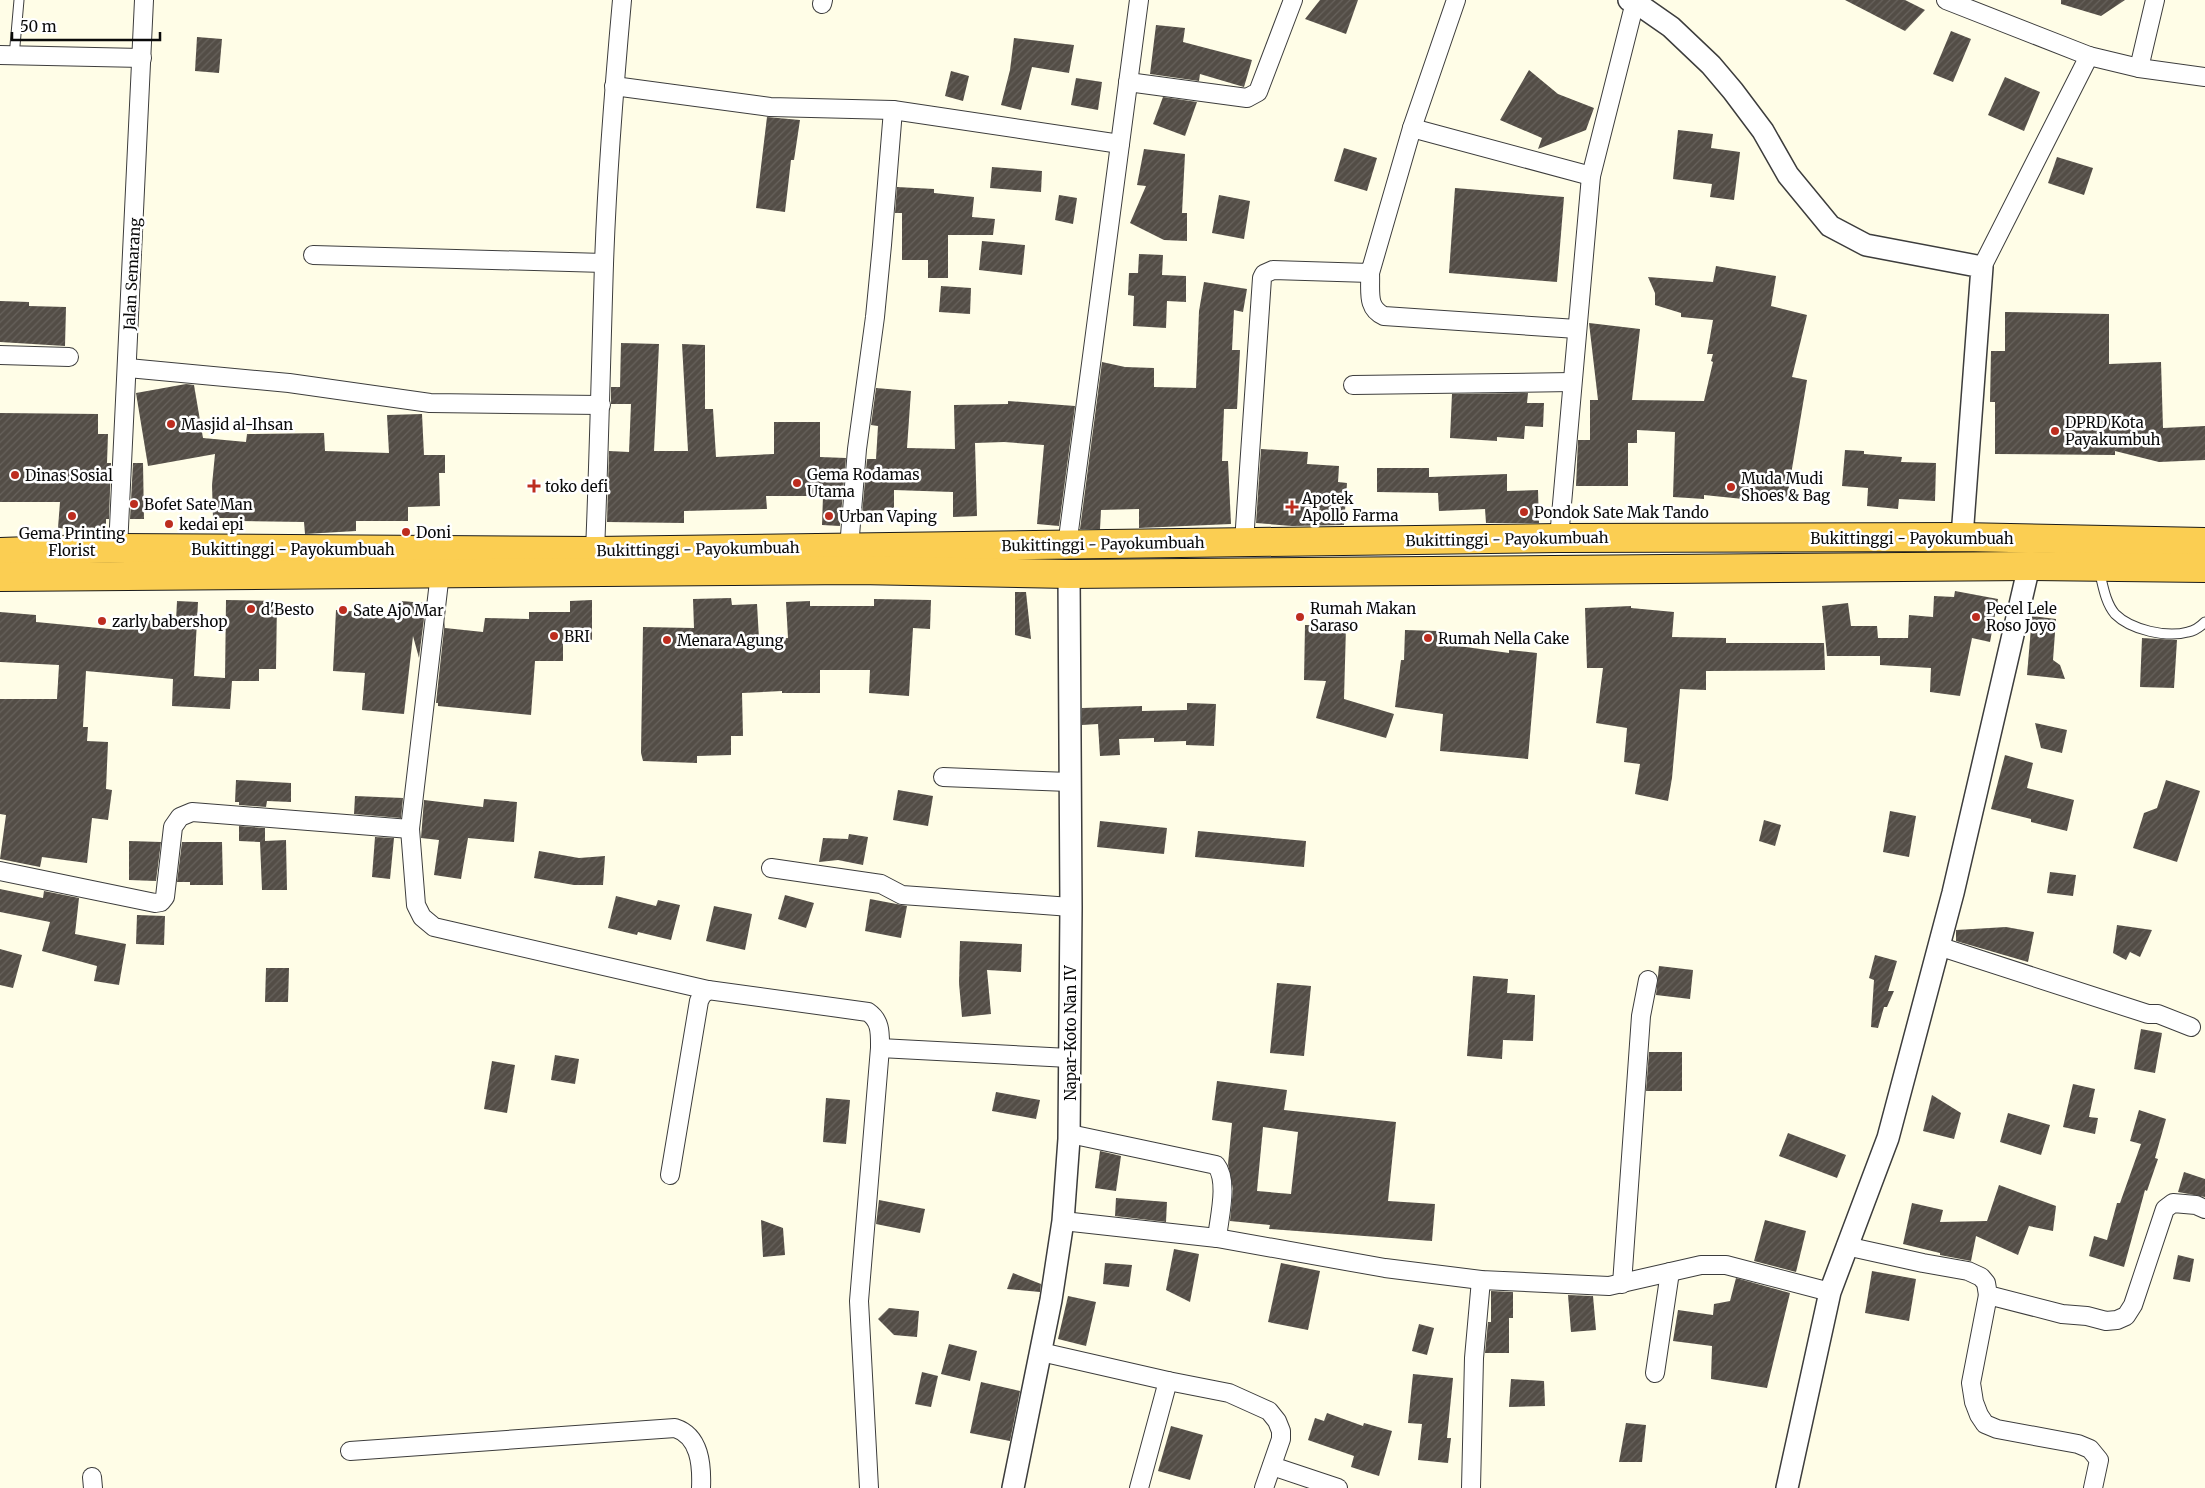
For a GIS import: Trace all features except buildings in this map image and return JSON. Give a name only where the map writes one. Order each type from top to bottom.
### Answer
[{"type":"highway","name":"Bukittinggi - Payokumbuah","points":[[0,552],[118,548],[595,550],[849,548],[1373,540],[1468,541],[1559,538],[1962,537],[2205,542]]},
{"type":"highway","points":[[1373,540],[1374,571]]},
{"type":"highway","points":[[1467,571],[1468,541]]},
{"type":"highway","name":"Bukittinggi - Payokumbuah","points":[[0,578],[857,570],[1069,574],[2029,566],[2205,568]]},
{"type":"street","name":"Jalan Semarang","points":[[118,548],[144,0]]},
{"type":"street","points":[[595,550],[604,263],[614,86],[622,0]]},
{"type":"street","points":[[1067,546],[1139,0]]},
{"type":"street","points":[[1128,82],[1247,98],[1253,96],[1258,92],[1293,0]]},
{"type":"street","points":[[1456,0],[1412,128],[1370,273],[1371,306],[1376,312],[1384,316],[1577,330]]},
{"type":"street","points":[[1946,0],[2089,56],[2139,68],[2205,76]]},
{"type":"street","points":[[2139,68],[2155,0]]},
{"type":"street","points":[[1559,538],[1591,176],[1632,1],[1671,27],[1711,64],[1763,131],[1788,175],[1830,226],[1866,245],[1982,267]]},
{"type":"street","points":[[7,56],[142,58]]},
{"type":"street","points":[[1962,537],[1982,267],[2089,56]]},
{"type":"street","points":[[614,86],[770,107],[893,110],[1120,144]]},
{"type":"street","points":[[849,548],[857,449],[882,254],[893,110]]},
{"type":"street","points":[[1412,128],[1591,176]]},
{"type":"street","points":[[313,255],[604,263]]},
{"type":"street","points":[[1244,542],[1261,288],[1264,274],[1273,270],[1370,273]]},
{"type":"street","points":[[0,355],[69,357]]},
{"type":"street","points":[[128,368],[288,383],[430,404],[601,405]]},
{"type":"street","points":[[1352,385],[1572,382]]},
{"type":"street","points":[[1787,1488],[1830,1292],[1846,1246],[1862,1213],[1888,1138],[1953,893],[2029,566]]},
{"type":"street","points":[[440,573],[410,829],[416,905],[422,917],[434,927],[708,990],[868,1012],[876,1017],[880,1030],[880,1048],[859,1301],[869,1488]]},
{"type":"street","name":"Napar-Koto Nan IV","points":[[1013,1488],[1040,1352],[1062,1221],[1070,1134],[1069,574]]},
{"type":"street","points":[[943,777],[1069,782]]},
{"type":"street","points":[[0,871],[155,903],[161,902],[165,897],[173,827],[180,817],[192,812],[410,829]]},
{"type":"street","points":[[771,868],[881,884],[902,895],[1071,906]]},
{"type":"street","points":[[1938,946],[2148,1014],[2158,1014],[2191,1027]]},
{"type":"street","points":[[1622,1284],[1641,1016],[1648,980]]},
{"type":"street","points":[[670,1175],[699,1001],[708,990]]},
{"type":"street","points":[[880,1048],[1069,1058]]},
{"type":"street","points":[[1070,1134],[1216,1166],[1221,1171],[1223,1182],[1217,1238]]},
{"type":"street","points":[[1988,1294],[2062,1314],[2087,1316],[2106,1321],[2117,1320],[2126,1316],[2134,1305],[2165,1209],[2173,1203],[2196,1205],[2205,1210]]},
{"type":"street","points":[[1062,1221],[1217,1238],[1384,1268],[1481,1280],[1597,1287],[1622,1284],[1701,1265],[1726,1265],[1830,1292]]},
{"type":"street","points":[[1846,1246],[1968,1271],[1981,1277],[1986,1283],[1988,1294],[1971,1383],[1974,1402],[1979,1416],[1989,1427],[2078,1444],[2090,1449],[2099,1460],[2094,1488]]},
{"type":"street","points":[[1655,1373],[1670,1272]]},
{"type":"street","points":[[1471,1488],[1474,1358],[1481,1280]]},
{"type":"street","points":[[1040,1352],[1168,1382],[1228,1393],[1269,1411],[1277,1421],[1281,1431],[1279,1446],[1264,1488]]},
{"type":"street","points":[[1140,1488],[1168,1382]]},
{"type":"street","points":[[350,1451],[675,1428],[682,1430],[695,1443],[698,1452],[701,1488]]},
{"type":"street","points":[[1272,1466],[1338,1488]]},
{"type":"lane","points":[[7,56],[19,0]]},
{"type":"lane","points":[[2098,567],[2107,603],[2116,614],[2129,624],[2147,631],[2167,633],[2189,632],[2205,622]]},
{"type":"place","name":"Masjid al-Ihsan","points":[[171,424]]},
{"type":"place","name":"DPRD Kota Payakumbuh","points":[[2055,431]]},
{"type":"place","name":"Dinas Sosial","points":[[15,475]]},
{"type":"place","name":"Gema Rodamas Utama","points":[[797,483]]},
{"type":"place","name":"toko defi","points":[[534,486]]},
{"type":"place","name":"Muda Mudi Shoes & Bag","points":[[1731,487]]},
{"type":"place","name":"Bofet Sate Man","points":[[134,504]]},
{"type":"place","name":"Apotek Apollo Farma","points":[[1292,507]]},
{"type":"place","name":"Pondok Sate Mak Tando","points":[[1524,512]]},
{"type":"place","name":"Gema Printing Florist","points":[[72,516]]},
{"type":"place","name":"Urban Vaping","points":[[829,516]]},
{"type":"place","name":"kedai epi","points":[[169,524]]},
{"type":"place","name":"Doni","points":[[406,532]]},
{"type":"place","name":"d'Besto","points":[[251,609]]},
{"type":"place","name":"Sate Ajo Mar","points":[[343,610]]},
{"type":"place","name":"Rumah Makan Saraso","points":[[1300,617]]},
{"type":"place","name":"Pecel Lele Roso Joyo","points":[[1976,617]]},
{"type":"place","name":"zarly babershop","points":[[102,621]]},
{"type":"place","name":"BRI","points":[[554,636]]},
{"type":"place","name":"Rumah Nella Cake","points":[[1428,638]]},
{"type":"place","name":"Menara Agung","points":[[667,640]]}]
